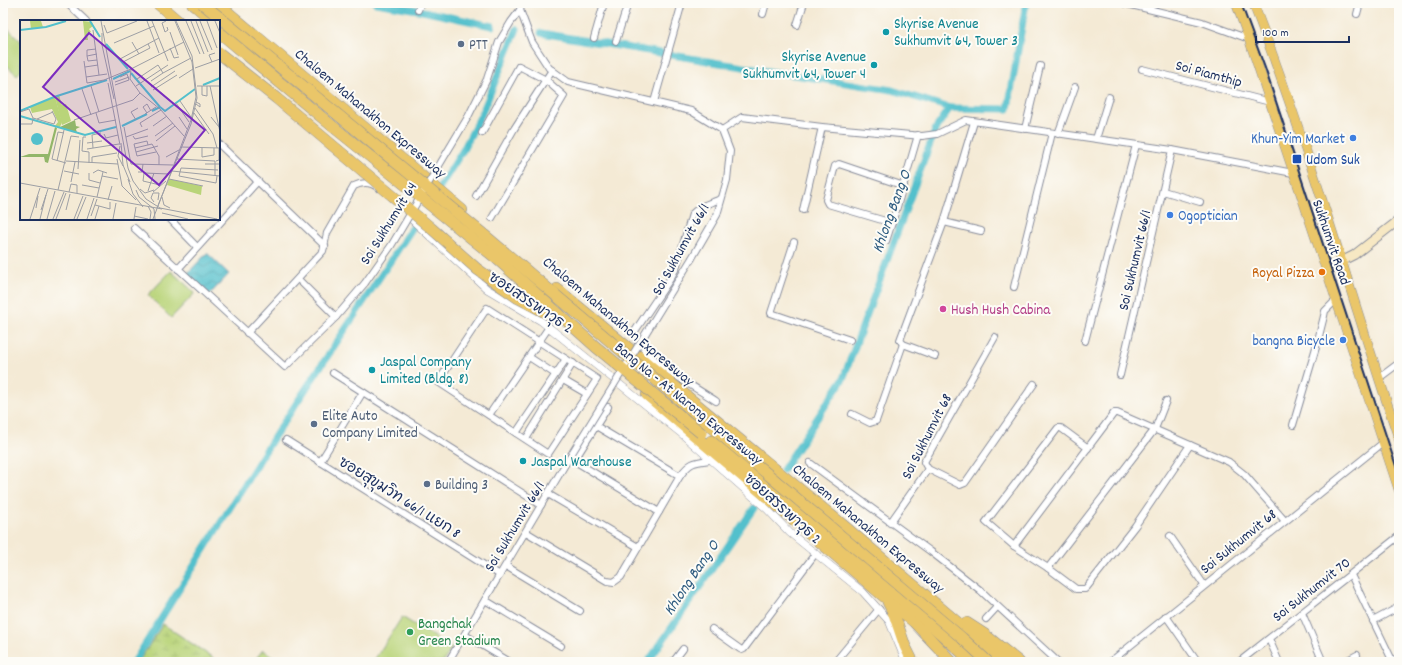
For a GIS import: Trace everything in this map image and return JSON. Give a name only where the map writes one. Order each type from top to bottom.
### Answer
[{"type":"highway","points":[[157,3],[177,20]]},
{"type":"highway","points":[[185,3],[205,20]]},
{"type":"highway","points":[[192,3],[213,20]]},
{"type":"highway","name":"Bang Na - At Narong Expressway","points":[[202,3],[495,244],[944,623],[988,662]]},
{"type":"highway","name":"Chaloem Mahanakhon Expressway","points":[[217,3],[496,239],[844,526],[1004,662]]},
{"type":"highway","name":"Chaloem Mahanakhon Expressway","points":[[220,27],[497,262],[565,324],[705,446],[914,622],[952,662]]},
{"type":"highway","name":"Bang Na - At Narong Expressway","points":[[220,33],[331,125],[496,258],[574,328],[662,402],[806,517],[972,662]]},
{"type":"highway","points":[[220,54],[276,98],[431,228],[477,269],[518,298],[574,328]]},
{"type":"highway","points":[[883,596],[894,614],[905,646],[914,662]]},
{"type":"highway","points":[[928,598],[984,634],[1019,662]]},
{"type":"main road","name":"Sukhumvit Road","points":[[1236,3],[1326,266],[1399,490]]},
{"type":"main road","name":"Sukhumvit Road","points":[[1253,3],[1274,59],[1342,261],[1398,438]]},
{"type":"main road","points":[[1326,266],[1354,255],[1399,220]]},
{"type":"main road","points":[[1384,442],[1398,438]]},
{"type":"street","points":[[66,3],[85,20]]},
{"type":"street","points":[[418,10],[421,3]]},
{"type":"street","name":"Soi Sukhumvit 64","points":[[247,333],[285,367],[336,317],[365,283],[391,246],[468,117],[487,79],[499,42],[520,10],[522,3]]},
{"type":"street","points":[[594,38],[604,3]]},
{"type":"street","points":[[616,41],[628,3]]},
{"type":"street","points":[[654,102],[682,3]]},
{"type":"street","points":[[763,14],[766,3]]},
{"type":"street","points":[[797,25],[804,3]]},
{"type":"street","points":[[1123,3],[1202,22],[1249,39]]},
{"type":"street","points":[[1357,14],[1360,3]]},
{"type":"street","points":[[520,10],[532,42],[549,68],[568,82],[691,111],[722,130],[742,117],[822,127],[920,135],[937,134],[966,120],[1172,150],[1294,173]]},
{"type":"street","points":[[482,133],[519,66],[546,80],[564,96],[492,218]]},
{"type":"street","points":[[1025,129],[1040,66]]},
{"type":"street","name":"Soi Piamthip","points":[[1142,69],[1270,102]]},
{"type":"street","points":[[476,196],[514,129],[552,70]]},
{"type":"street","points":[[1014,287],[1055,133],[1075,87]]},
{"type":"street","points":[[1096,139],[1109,97]]},
{"type":"street","points":[[935,356],[904,344],[900,340],[944,222],[974,122]]},
{"type":"street","points":[[803,210],[822,127]]},
{"type":"street","name":"Soi Sukhumvit 66/1","points":[[448,662],[569,458],[717,215],[727,180],[730,151],[722,130]]},
{"type":"street","points":[[886,241],[920,135]]},
{"type":"street","points":[[1084,341],[1136,145]]},
{"type":"street","points":[[220,146],[258,180],[325,246]]},
{"type":"street","name":"Soi Sukhumvit 66/1","points":[[1120,375],[1172,150]]},
{"type":"street","points":[[892,223],[828,204],[826,200],[835,166],[839,164],[904,186]]},
{"type":"street","points":[[178,269],[258,180]]},
{"type":"street","name":"ซอยสรรพาวุธ 2","points":[[247,333],[323,251],[327,233],[354,186],[360,183],[376,186],[487,289],[541,321],[683,435],[815,554],[863,592],[879,608],[889,621],[906,662]]},
{"type":"street","points":[[1163,191],[1200,202]]},
{"type":"street","points":[[716,401],[664,367],[642,348],[634,335],[635,331],[676,268],[692,214],[696,209],[703,205],[722,199]]},
{"type":"street","points":[[171,220],[198,247]]},
{"type":"street","points":[[944,222],[981,232]]},
{"type":"street","points":[[134,228],[247,333]]},
{"type":"street","points":[[794,242],[771,313],[850,340]]},
{"type":"street","points":[[298,279],[336,317]]},
{"type":"street","points":[[1294,425],[1325,311],[1337,299]]},
{"type":"street","points":[[487,308],[540,342],[597,379],[548,454],[438,382],[487,308]]},
{"type":"street","points":[[489,415],[549,328]]},
{"type":"street","name":"Soi Sukhumvit 68","points":[[890,523],[928,468],[924,462],[995,337]]},
{"type":"street","points":[[852,414],[870,423],[876,421],[904,344]]},
{"type":"street","points":[[529,357],[555,374]]},
{"type":"street","points":[[516,433],[566,358]]},
{"type":"street","points":[[1379,378],[1399,363]]},
{"type":"street","points":[[526,439],[573,364]]},
{"type":"street","points":[[333,373],[541,505]]},
{"type":"street","points":[[563,380],[587,394]]},
{"type":"street","points":[[928,468],[960,485],[965,483],[1034,384]]},
{"type":"street","points":[[320,462],[364,392]]},
{"type":"street","points":[[1048,568],[1155,429],[1166,401]]},
{"type":"street","points":[[608,407],[577,456],[576,460],[578,463],[659,512]]},
{"type":"street","points":[[1014,546],[1114,413],[1155,429],[1229,462],[1244,474],[1284,521]]},
{"type":"street","points":[[596,426],[680,476]]},
{"type":"street","points":[[1088,448],[1061,428],[1058,428],[986,521],[987,524],[1014,546],[1048,568],[1076,589],[1085,589],[1087,587],[1135,526],[1190,445]]},
{"type":"street","name":"ซอยสุขุมวิท 66/1 แยก 8","points":[[286,440],[500,575]]},
{"type":"street","name":"Soi Sukhumvit 68","points":[[1110,662],[1384,442]]},
{"type":"street","points":[[526,532],[607,581],[614,582],[621,577],[687,466],[695,461],[710,460]]},
{"type":"street","points":[[810,463],[930,551],[980,590],[1058,662]]},
{"type":"street","points":[[548,494],[638,548]]},
{"type":"street","points":[[1170,536],[1204,585]]},
{"type":"street","name":"Soi Sukhumvit 70","points":[[1239,662],[1399,536]]},
{"type":"street","points":[[712,629],[740,649],[744,649],[815,554]]},
{"type":"street","points":[[506,566],[580,611]]},
{"type":"street","points":[[1350,575],[1393,662]]},
{"type":"street","points":[[485,600],[560,646]]},
{"type":"street","points":[[986,619],[997,607]]},
{"type":"street","points":[[1373,621],[1399,607]]},
{"type":"street","points":[[835,662],[879,608]]},
{"type":"street","points":[[1302,613],[1323,662]]},
{"type":"street","points":[[1166,616],[1198,662]]},
{"type":"street","points":[[465,635],[510,662]]},
{"type":"street","points":[[1268,639],[1279,662]]},
{"type":"street","points":[[672,662],[683,649]]},
{"type":"street","points":[[1344,662],[1357,655]]},
{"type":"green space","points":[[3,24],[20,40],[20,72],[17,75],[3,62]]},
{"type":"green space","points":[[171,271],[195,293],[171,318],[148,295]]},
{"type":"green space","name":"Bangchak Green Stadium","points":[[402,617],[452,648],[443,662],[373,662]]},
{"type":"green space","points":[[163,624],[219,662],[139,661]]},
{"type":"green space","points":[[263,650],[282,662],[253,662]]},
{"type":"water","points":[[207,253],[229,274],[209,295],[187,274]]},
{"type":"waterway","points":[[376,3],[418,10],[492,26]]},
{"type":"waterway","name":"Khlong Bang O","points":[[783,470],[843,379],[936,128],[950,108],[1008,109],[1026,3]]},
{"type":"waterway","points":[[440,187],[463,150],[482,113],[517,29]]},
{"type":"waterway","points":[[541,33],[755,69],[892,90],[950,108]]},
{"type":"waterway","points":[[134,662],[276,434],[413,227]]},
{"type":"waterway","name":"Khlong Bang O","points":[[648,662],[754,508]]},
{"type":"railway","points":[[1241,3],[1265,68],[1399,475]]},
{"type":"place","name":"Skyrise Avenue Sukhumvit 64, Tower 3","points":[[886,32]]},
{"type":"place","name":"PTT","points":[[461,44]]},
{"type":"place","name":"Skyrise Avenue Sukhumvit 64, Tower 4","points":[[874,65]]},
{"type":"place","name":"Khun-Yim Market","points":[[1353,138]]},
{"type":"place","name":"Udom Suk","points":[[1297,159]]},
{"type":"place","name":"Ogoptician","points":[[1170,215]]},
{"type":"place","name":"Royal Pizza","points":[[1322,272]]},
{"type":"place","name":"Hush Hush Cabina","points":[[943,309]]},
{"type":"place","name":"bangna Bicycle","points":[[1343,340]]},
{"type":"place","name":"Jaspal Company Limited (Bldg. 8)","points":[[372,370]]},
{"type":"place","name":"Elite Auto Company Limited","points":[[314,424]]},
{"type":"place","name":"Jaspal Warehouse","points":[[523,461]]},
{"type":"place","name":"Building 3","points":[[427,484]]},
{"type":"place","name":"Bangchak Green Stadium","points":[[410,632]]}]
